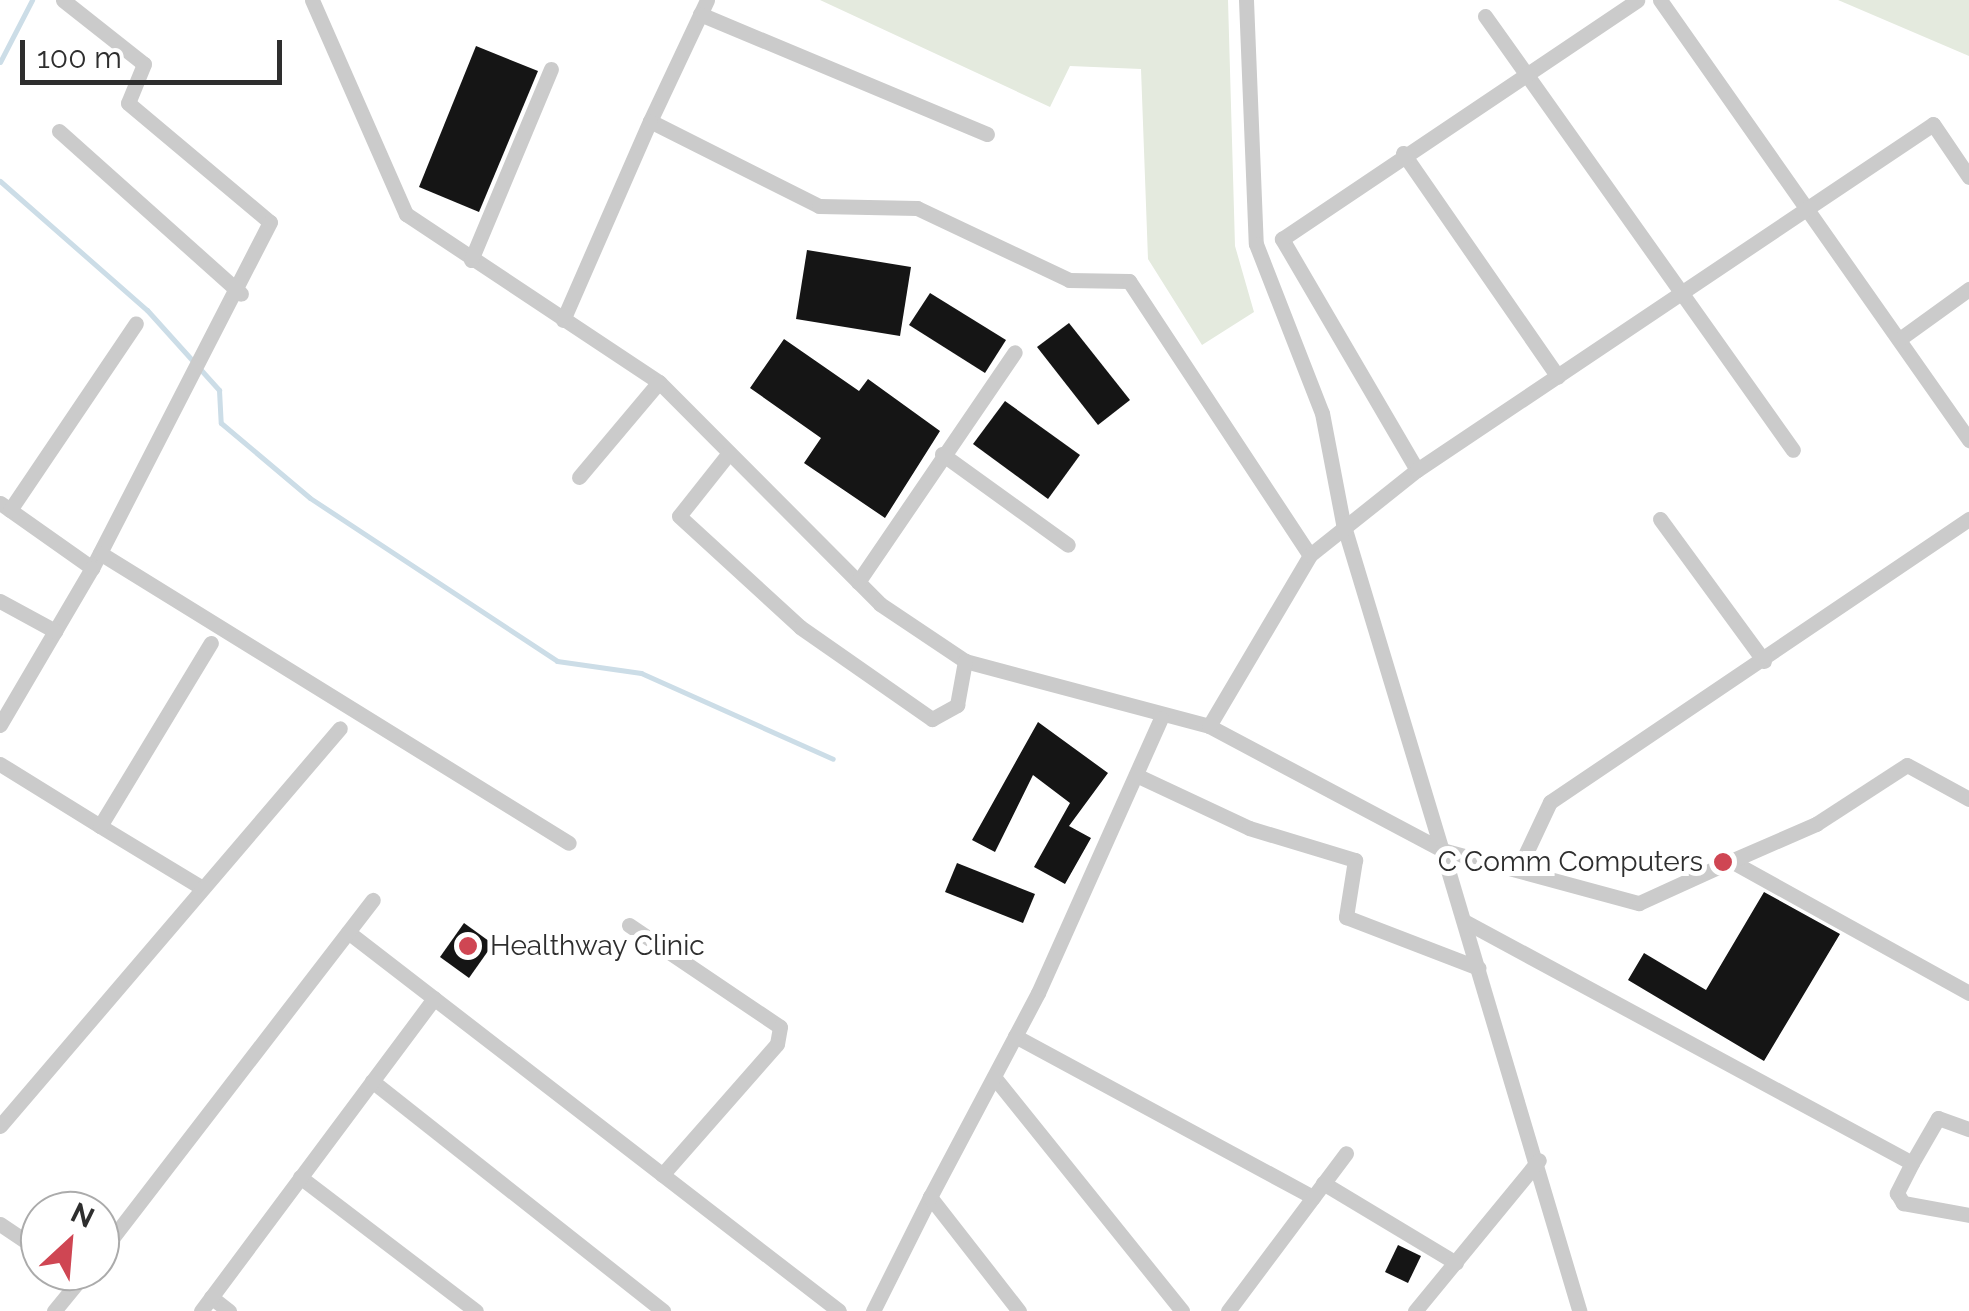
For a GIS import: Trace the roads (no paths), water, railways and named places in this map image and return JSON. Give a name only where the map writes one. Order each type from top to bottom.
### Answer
[{"type":"street","points":[[0,724],[92,568],[241,294],[270,222],[128,103],[144,64],[63,0]]},
{"type":"street","points":[[312,0],[406,214],[659,382],[858,582],[964,661],[1162,718],[1209,726],[1442,850],[1639,903],[1816,824],[1908,765],[1969,799]]},
{"type":"street","points":[[1246,0],[1256,244],[1322,413],[1344,523],[1539,1160],[1579,1311]]},
{"type":"street","points":[[1417,470],[1282,239],[1522,69],[1637,0]]},
{"type":"street","points":[[1660,0],[1902,338],[1969,440]]},
{"type":"street","points":[[563,320],[704,7],[987,134]]},
{"type":"street","points":[[1485,16],[1794,450]]},
{"type":"street","points":[[471,260],[551,69]]},
{"type":"street","points":[[650,121],[819,206],[917,208],[1069,280],[1129,281],[1310,555]]},
{"type":"street","points":[[1209,726],[1310,555],[1344,523],[1417,470],[1934,124],[1969,177]]},
{"type":"street","points":[[59,132],[241,294]]},
{"type":"street","points":[[1403,153],[1558,377]]},
{"type":"street","points":[[1902,338],[1969,289]]},
{"type":"street","points":[[92,568],[5,507],[136,323]]},
{"type":"street","points":[[858,582],[1015,352]]},
{"type":"street","points":[[579,477],[659,382]]},
{"type":"street","points":[[729,453],[679,516],[800,627],[932,720],[957,705],[964,661]]},
{"type":"street","points":[[942,454],[1068,545]]},
{"type":"street","points":[[1660,518],[1764,661]]},
{"type":"street","points":[[1518,870],[1550,802],[1969,519]]},
{"type":"street","points":[[100,553],[569,843]]},
{"type":"street","points":[[0,601],[54,630]]},
{"type":"street","points":[[100,826],[210,642]]},
{"type":"street","points":[[873,1311],[1015,1036],[1162,718]]},
{"type":"street","points":[[0,1126],[199,886],[340,728]]},
{"type":"street","points":[[0,764],[199,886]]},
{"type":"street","points":[[1136,774],[1249,828],[1355,860],[1346,917],[1479,968]]},
{"type":"street","points":[[1730,862],[1969,993]]},
{"type":"street","points":[[120,1228],[373,900]]},
{"type":"street","points":[[1464,921],[1912,1163]]},
{"type":"street","points":[[629,925],[780,1027],[777,1044],[662,1175]]},
{"type":"street","points":[[348,932],[839,1311]]},
{"type":"street","points":[[201,1311],[434,998]]},
{"type":"street","points":[[1015,1036],[1313,1197]]},
{"type":"street","points":[[994,1077],[1182,1311]]},
{"type":"street","points":[[372,1081],[662,1311]]},
{"type":"street","points":[[1969,1129],[1938,1118],[1897,1194],[1902,1203],[1969,1216]]},
{"type":"street","points":[[1228,1311],[1346,1153]]},
{"type":"street","points":[[1416,1311],[1539,1160]]},
{"type":"street","points":[[300,1178],[476,1311]]},
{"type":"street","points":[[1323,1183],[1456,1262]]},
{"type":"street","points":[[930,1197],[1019,1311]]},
{"type":"street","points":[[212,1296],[230,1311]]},
{"type":"waterway","points":[[0,62],[32,0]]},
{"type":"waterway","points":[[0,181],[147,310],[219,390],[221,423],[310,498],[557,661],[641,673],[833,759]]},
{"type":"place","name":"C Comm Computers","points":[[1723,862]]},
{"type":"place","name":"Healthway Clinic","points":[[468,946]]}]
